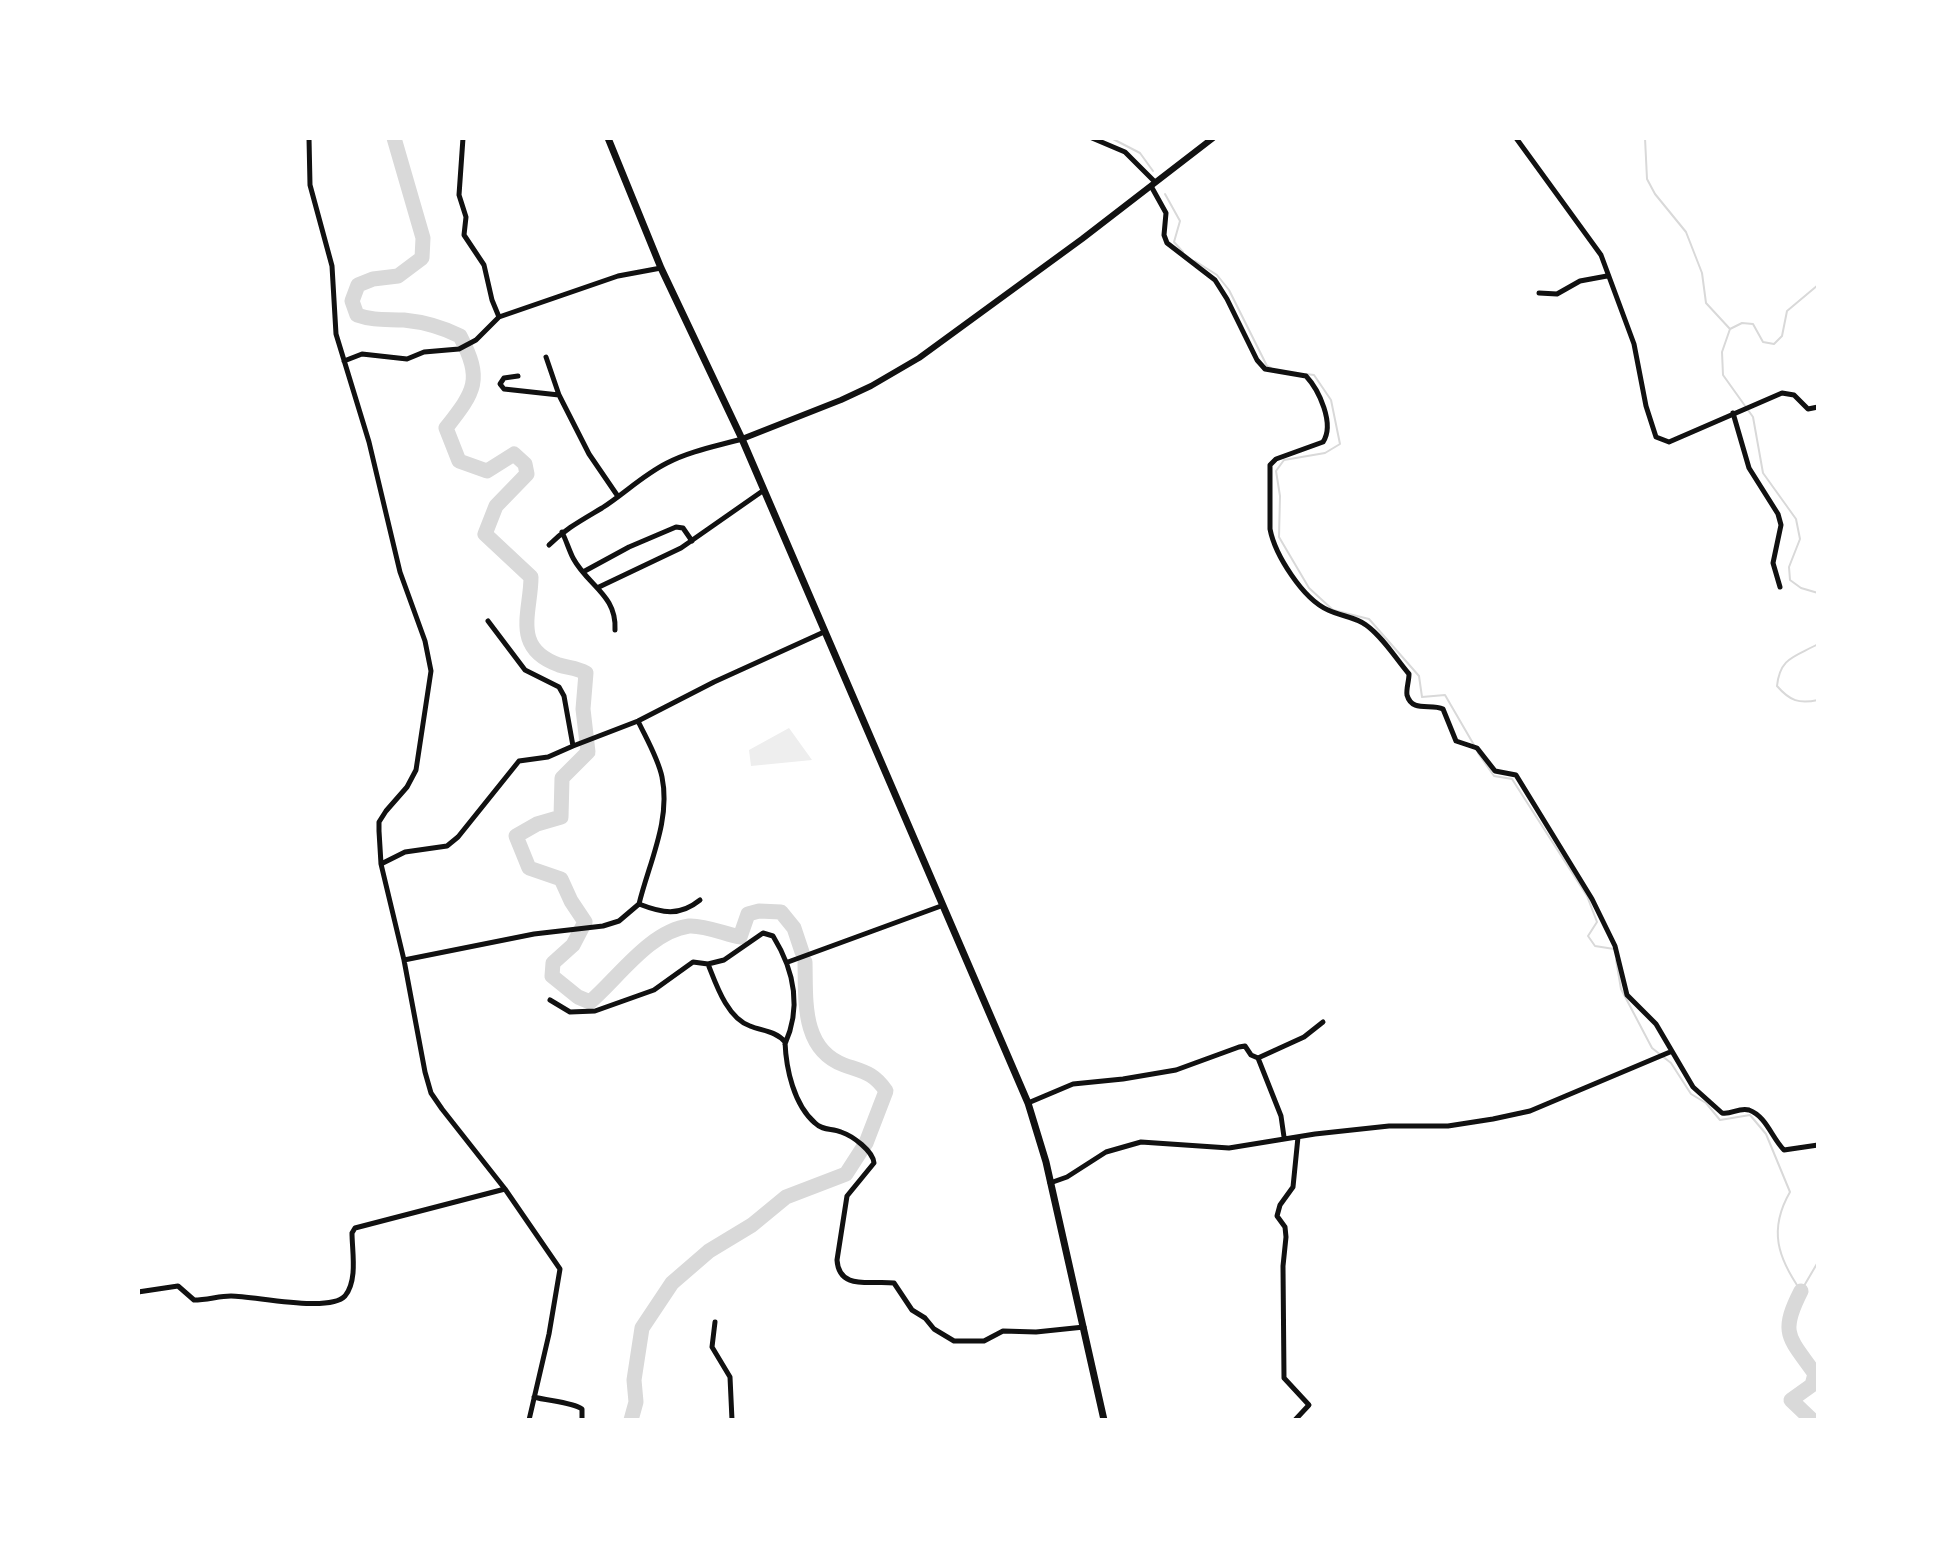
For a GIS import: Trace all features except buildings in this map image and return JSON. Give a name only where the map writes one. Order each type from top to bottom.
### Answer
[{"type":"main road","points":[[608,138],[661,268],[742,439],[941,906],[1028,1102],[1050,1183],[1104,1420]]},
{"type":"street","points":[[309,138],[310,185],[331,260],[336,334],[369,442],[400,572],[425,641],[431,671],[416,770],[407,787],[379,822],[381,864],[404,960],[431,1093],[459,1133],[505,1189],[560,1269],[549,1334],[529,1420]]},
{"type":"street","points":[[463,138],[459,195],[466,217],[464,236],[484,265],[492,300],[499,317]]},
{"type":"street","points":[[1092,138],[1125,152],[1153,184],[1166,213],[1164,235],[1167,243],[1215,280],[1257,360],[1265,369],[1306,376],[1323,403],[1328,428],[1323,442],[1276,459],[1270,465],[1270,529],[1272,538],[1291,573],[1325,609],[1368,626],[1408,674],[1408,697],[1419,707],[1443,709],[1456,741],[1474,748],[1496,771],[1516,775],[1597,909],[1615,946],[1627,995],[1656,1024],[1668,1053],[1693,1087],[1722,1113],[1749,1110],[1765,1123],[1784,1150],[1818,1145]]},
{"type":"street","points":[[549,545],[562,532],[604,507],[617,495],[678,457],[742,439],[841,400],[919,358],[1213,138]]},
{"type":"street","points":[[1516,138],[1601,255],[1637,352],[1646,406],[1656,437],[1669,441],[1762,399],[1790,393],[1808,409],[1818,407]]},
{"type":"street","points":[[344,361],[362,354],[407,359],[424,352],[459,349],[476,340],[499,317],[603,281],[661,268]]},
{"type":"street","points":[[1539,293],[1557,294],[1580,281],[1607,276]]},
{"type":"street","points":[[546,357],[559,395],[589,454],[617,495]]},
{"type":"street","points":[[518,376],[504,378],[500,384],[504,389],[559,395]]},
{"type":"street","points":[[1733,413],[1749,468],[1778,513],[1781,525],[1773,563],[1780,587]]},
{"type":"street","points":[[599,587],[692,541],[764,490]]},
{"type":"street","points":[[584,572],[629,547],[676,527],[683,528],[692,541]]},
{"type":"street","points":[[562,532],[573,559],[599,587],[614,611],[615,630]]},
{"type":"street","points":[[488,621],[525,670],[558,687],[564,696],[573,746]]},
{"type":"street","points":[[381,864],[405,852],[447,846],[458,837],[519,761],[548,757],[638,721],[714,682],[824,632]]},
{"type":"street","points":[[404,960],[470,945],[619,921],[639,904],[654,855],[664,804],[661,775],[638,721]]},
{"type":"street","points":[[639,904],[672,913],[684,911],[700,900]]},
{"type":"street","points":[[788,963],[941,906]]},
{"type":"street","points":[[550,1000],[570,1011],[595,1011],[654,990],[693,962],[708,964],[724,960],[763,933],[773,936],[788,963],[795,1002],[792,1029],[785,1045]]},
{"type":"street","points":[[708,964],[735,1016],[748,1026],[781,1037],[785,1045],[789,1073],[806,1113],[820,1127],[841,1132],[856,1141],[870,1154],[874,1163],[847,1196],[837,1260],[838,1270],[842,1277],[855,1282],[894,1283],[912,1310],[925,1318],[934,1329],[954,1341],[984,1341],[1003,1331],[1036,1332],[1084,1328]]},
{"type":"street","points":[[1258,1058],[1299,1040],[1323,1022]]},
{"type":"street","points":[[1028,1102],[1073,1084],[1176,1070],[1245,1046],[1251,1055],[1258,1058],[1281,1116],[1284,1137]]},
{"type":"street","points":[[1050,1183],[1067,1177],[1106,1152],[1127,1145],[1171,1143],[1229,1148],[1284,1137],[1389,1126],[1448,1126],[1530,1111],[1668,1053]]},
{"type":"street","points":[[1295,1420],[1309,1405],[1284,1378],[1283,1266],[1286,1237],[1285,1227],[1277,1216],[1280,1205],[1293,1187],[1298,1137]]},
{"type":"street","points":[[138,1292],[178,1286],[195,1300],[228,1296],[274,1301],[335,1303],[346,1294],[353,1276],[352,1233],[355,1228],[505,1189]]},
{"type":"street","points":[[715,1322],[712,1347],[730,1377],[732,1420]]},
{"type":"street","points":[[534,1396],[557,1403],[576,1404],[582,1409],[582,1420]]},
{"type":"shaded area","points":[[789,728],[812,760],[751,766],[749,750]]},
{"type":"waterway","points":[[394,138],[423,238],[422,258],[398,276],[373,279],[358,285],[352,301],[357,315],[375,319],[419,322],[460,336],[472,364],[473,385],[464,404],[446,428],[459,461],[487,471],[514,454],[525,464],[527,474],[496,506],[485,534],[531,577],[527,628],[534,649],[544,658],[559,665],[586,673],[583,709],[588,752],[562,778],[561,817],[537,824],[516,836],[529,868],[561,879],[571,901],[585,922],[573,945],[553,963],[552,976],[578,997],[590,1002],[635,957],[661,937],[689,926],[708,928],[740,937],[748,914],[759,911],[781,912],[794,928],[802,952]]},
{"type":"waterway","points":[[1111,138],[1140,153],[1153,171]]},
{"type":"waterway","points":[[1645,138],[1647,179],[1655,194],[1686,232],[1702,273],[1706,303],[1730,329]]},
{"type":"waterway","points":[[1165,194],[1180,221],[1174,242],[1183,252]]},
{"type":"waterway","points":[[1195,261],[1217,275],[1229,290],[1267,366],[1271,368]]},
{"type":"waterway","points":[[1818,285],[1787,311],[1782,336],[1774,344],[1763,342],[1753,324],[1742,323],[1730,329],[1722,352],[1723,375],[1753,417],[1763,473],[1796,519],[1800,539],[1789,567],[1790,580],[1801,588],[1818,593]]},
{"type":"waterway","points":[[1306,374],[1314,375],[1331,400],[1340,444],[1325,453],[1284,460],[1276,471],[1280,496],[1279,537],[1309,588],[1333,610],[1369,619],[1419,676],[1422,697],[1445,695],[1474,745]]},
{"type":"waterway","points":[[1818,644],[1785,663],[1781,669],[1777,686],[1795,700],[1805,702],[1818,700]]},
{"type":"waterway","points":[[1478,753],[1494,776],[1512,779],[1587,896],[1597,922],[1588,936],[1595,946],[1614,949]]},
{"type":"waterway","points":[[1616,960],[1621,989],[1652,1048],[1671,1063],[1691,1094],[1706,1103],[1720,1120],[1750,1115],[1766,1134],[1790,1192],[1779,1219],[1779,1243],[1786,1267],[1801,1291],[1818,1262]]},
{"type":"waterway","points":[[631,1420],[636,1402],[634,1380],[642,1328],[672,1283],[709,1251],[752,1225],[786,1197],[846,1174],[866,1143],[886,1091],[873,1077],[830,1058],[820,1048],[813,1035],[806,1007],[805,962]]},
{"type":"waterway","points":[[1801,1291],[1790,1317],[1790,1335],[1815,1374],[1812,1385],[1791,1400],[1812,1420]]}]
